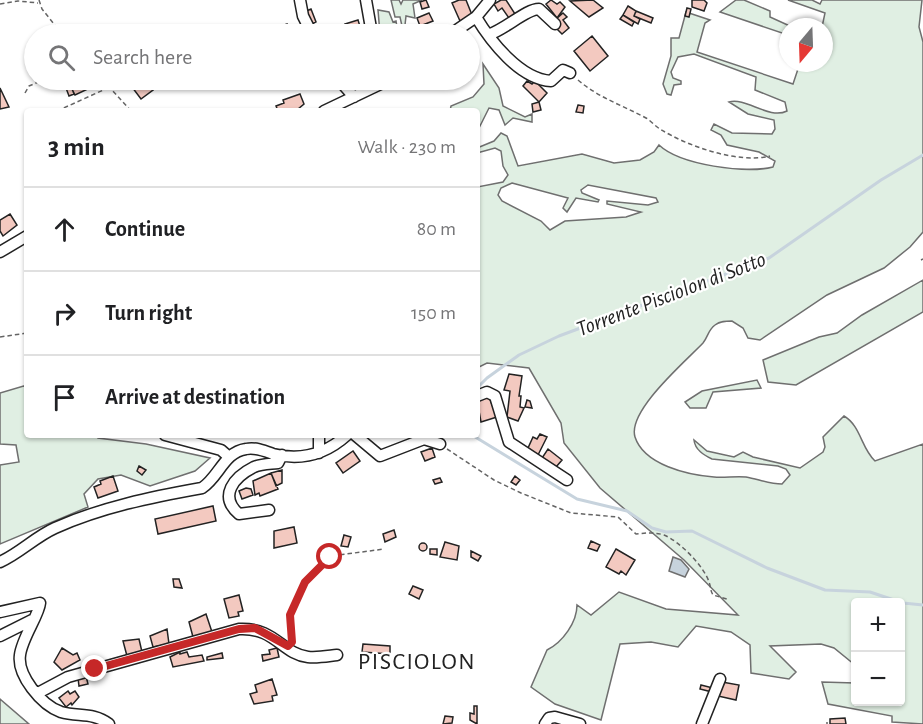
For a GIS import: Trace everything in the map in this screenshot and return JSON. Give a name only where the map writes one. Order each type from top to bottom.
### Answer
[{"type":"street","points":[[300,0],[307,24]]},
{"type":"street","points":[[366,0],[370,24]]},
{"type":"street","points":[[466,24],[476,17],[490,0]]},
{"type":"street","points":[[488,35],[513,24],[532,9],[539,9],[555,24]]},
{"type":"street","points":[[476,17],[502,55],[544,80],[551,81],[563,70],[570,73]]},
{"type":"street","points":[[348,90],[354,97]]},
{"type":"street","points":[[330,108],[368,90]]},
{"type":"street","points":[[0,252],[24,238]]},
{"type":"street","points":[[480,395],[488,392],[495,396],[509,442],[567,480]]},
{"type":"street","points":[[174,438],[227,455],[247,448],[282,455],[307,456],[319,444],[338,438]]},
{"type":"street","points":[[359,438],[380,456],[424,439],[440,444]]},
{"type":"street","points":[[0,562],[53,529],[83,517],[132,501],[202,489],[212,482],[227,455]]},
{"type":"street","points":[[269,510],[238,514],[229,501],[228,492],[232,483],[256,466],[278,463],[282,455]]},
{"type":"street","points":[[0,612],[40,603],[32,620],[19,662],[27,681],[60,711],[100,717],[109,724]]},
{"type":"street","points":[[0,636],[32,620]]},
{"type":"street","points":[[38,693],[68,677],[239,629],[255,628],[307,657],[337,655]]},
{"type":"street","points":[[702,724],[720,679]]},
{"type":"street","points":[[545,724],[549,718],[555,717],[580,724]]},
{"type":"path","points":[[0,4],[18,1],[39,2],[55,24]]},
{"type":"path","points":[[570,73],[593,93],[646,118],[661,129],[715,153],[756,159],[770,156]]},
{"type":"path","points":[[64,108],[103,90]]},
{"type":"path","points":[[113,90],[129,108]]},
{"type":"path","points":[[0,338],[24,334]]},
{"type":"path","points":[[440,444],[494,480],[552,506],[570,513],[618,517],[636,534],[650,532],[665,536],[680,546],[699,566],[709,581],[713,595],[727,599]]},
{"type":"path","points":[[288,646],[292,642],[290,615],[305,582],[321,564],[330,557],[384,549]]},
{"type":"green space","points":[[391,0],[399,0],[401,4],[403,0],[422,0],[413,4],[415,18],[406,16],[405,24],[402,24],[400,17],[395,17]]},
{"type":"green space","points":[[736,0],[744,0],[770,11],[770,17],[779,21],[779,32],[720,12]]},
{"type":"green space","points":[[788,0],[812,0],[820,4],[822,0],[922,0],[919,27],[923,42],[923,232],[910,247],[884,268],[827,295],[760,340],[748,338],[743,328],[732,321],[715,325],[703,343],[649,401],[635,426],[635,437],[647,455],[680,471],[714,477],[746,477],[782,484],[790,475],[786,469],[778,466],[712,459],[698,449],[694,440],[707,451],[734,457],[743,452],[753,457],[800,468],[823,452],[825,447],[823,437],[844,416],[854,425],[875,461],[923,444],[923,724],[892,722],[892,716],[828,704],[822,682],[851,683],[851,706],[905,706],[905,598],[851,598],[851,662],[834,648],[821,644],[770,646],[796,672],[789,679],[751,673],[750,645],[731,632],[696,626],[678,647],[651,642],[620,644],[601,720],[555,704],[531,687],[547,650],[558,642],[572,625],[577,605],[591,615],[619,592],[666,609],[738,615],[684,560],[600,488],[564,443],[561,423],[529,368],[487,363],[480,366],[480,186],[503,182],[508,175],[503,166],[501,151],[495,148],[480,152],[480,147],[494,141],[501,133],[507,136],[518,166],[582,154],[614,163],[640,160],[654,152],[659,145],[669,152],[697,163],[747,169],[773,167],[775,161],[759,152],[727,145],[721,135],[711,130],[714,124],[732,133],[772,134],[775,129],[774,120],[748,114],[729,102],[736,101],[773,113],[787,111],[785,102],[755,90],[756,77],[694,54],[678,57],[671,72],[673,78],[681,81],[681,84],[674,85],[671,95],[667,94],[663,84],[671,56],[671,38],[679,38],[686,12],[710,20],[705,23],[697,52],[793,84],[797,72],[833,72],[833,18],[824,18],[825,13]],"holes":[[[512,183],[568,198],[563,208],[567,212],[576,198],[598,202],[599,200],[582,193],[581,190],[588,185],[656,198],[658,202],[648,205],[607,201],[607,204],[641,212],[626,217],[565,221],[550,230],[541,221],[502,201],[498,195],[501,188]]]},
{"type":"green space","points":[[378,10],[389,12],[393,22],[396,21],[396,24],[379,24]]},
{"type":"green space","points":[[483,64],[499,88],[503,106],[525,117],[532,114],[532,122],[513,118],[505,125],[499,110],[489,108],[480,126],[480,108],[451,108],[473,97],[484,84]]},
{"type":"green space","points":[[923,280],[923,312],[796,385],[768,382],[763,360],[819,337],[837,333],[862,315]]},
{"type":"green space","points":[[757,380],[761,388],[713,392],[706,408],[690,408],[685,402],[702,391]]},
{"type":"green space","points":[[24,386],[24,438],[98,438],[146,444],[210,458],[195,471],[150,486],[121,475],[98,479],[84,494],[88,507],[0,544],[0,465],[19,462],[16,445],[0,444],[0,393]]},
{"type":"green space","points":[[0,699],[29,724],[0,724]]},
{"type":"shaded area","points":[[673,557],[681,560],[689,569],[685,577],[669,571]]},
{"type":"building","points":[[426,0],[429,7],[422,9],[420,2]]},
{"type":"building","points":[[466,0],[472,15],[460,21],[452,3]]},
{"type":"building","points":[[506,0],[517,17],[511,21],[502,8],[498,11],[494,4]]},
{"type":"building","points":[[551,0],[557,4],[560,2],[565,7],[557,18],[546,4]]},
{"type":"building","points":[[593,0],[603,8],[589,17],[570,1]]},
{"type":"building","points":[[692,0],[704,0],[707,3],[704,11],[692,7]]},
{"type":"building","points":[[628,6],[636,11],[634,16],[640,19],[638,24],[623,15]]},
{"type":"building","points":[[687,8],[691,9],[689,17],[685,16]]},
{"type":"building","points":[[311,9],[316,22],[310,24],[304,12]]},
{"type":"building","points":[[636,11],[653,18],[651,23],[634,16]]},
{"type":"building","points":[[429,13],[433,21],[419,24],[417,18]]},
{"type":"building","points":[[563,13],[567,17],[563,20],[569,28],[562,34],[554,26],[555,20]]},
{"type":"building","points":[[623,15],[634,22],[632,26],[620,19]]},
{"type":"building","points":[[358,20],[359,24],[345,24]]},
{"type":"building","points":[[592,36],[608,56],[590,71],[574,51]]},
{"type":"building","points":[[527,81],[532,84],[535,81],[547,93],[539,102],[523,86]]},
{"type":"building","points":[[0,88],[9,107],[0,109]]},
{"type":"building","points":[[67,90],[72,90],[74,94],[69,96]]},
{"type":"building","points":[[72,90],[86,90],[75,95]]},
{"type":"building","points":[[134,90],[153,90],[141,99]]},
{"type":"building","points":[[300,94],[304,104],[299,108],[277,108],[276,106],[284,103],[283,100]]},
{"type":"building","points":[[539,102],[541,110],[533,112],[532,104]]},
{"type":"building","points":[[578,105],[584,106],[583,113],[576,112]]},
{"type":"building","points":[[10,214],[17,225],[3,236],[0,231],[0,220]]},
{"type":"building","points":[[509,374],[522,376],[519,396],[521,396],[520,407],[524,408],[518,421],[507,417],[510,391],[504,390]]},
{"type":"building","points":[[489,397],[497,417],[481,422],[480,399]]},
{"type":"building","points":[[527,400],[530,401],[532,408],[525,407]]},
{"type":"building","points":[[540,434],[547,437],[538,455],[528,448],[533,437],[537,439]]},
{"type":"building","points":[[432,448],[435,457],[425,461],[421,452]]},
{"type":"building","points":[[548,449],[562,460],[556,467],[542,458]]},
{"type":"building","points":[[353,451],[360,461],[343,473],[336,463]]},
{"type":"building","points":[[139,466],[146,470],[142,475],[137,471]]},
{"type":"building","points":[[282,470],[282,483],[276,486],[271,473]]},
{"type":"building","points":[[271,473],[278,489],[260,496],[259,493],[255,495],[253,481]]},
{"type":"building","points":[[113,476],[118,491],[98,498],[94,487],[101,484],[100,481]]},
{"type":"building","points":[[515,476],[520,480],[516,485],[511,482]]},
{"type":"building","points":[[440,478],[442,482],[435,484],[433,480]]},
{"type":"building","points":[[246,488],[251,489],[253,495],[242,499],[239,491]]},
{"type":"building","points":[[213,506],[216,521],[158,534],[155,519]]},
{"type":"building","points":[[294,527],[297,543],[274,548],[274,531]]},
{"type":"building","points":[[394,530],[396,537],[385,542],[383,534]]},
{"type":"building","points":[[344,535],[351,537],[348,547],[341,546]]},
{"type":"building","points":[[591,541],[600,545],[597,551],[588,548]]},
{"type":"building","points":[[445,542],[459,546],[457,560],[440,557]]},
{"type":"building","points":[[423,543],[427,547],[423,551],[419,547]]},
{"type":"building","points":[[430,549],[437,549],[437,555],[430,554]]},
{"type":"building","points":[[616,549],[635,560],[626,575],[621,571],[619,574],[606,567]]},
{"type":"building","points":[[471,551],[481,556],[478,561],[471,557]]},
{"type":"building","points":[[173,579],[179,579],[182,588],[174,587]]},
{"type":"building","points":[[413,586],[423,590],[419,599],[409,594]]},
{"type":"building","points":[[239,595],[243,611],[238,612],[239,616],[229,618],[224,599]]},
{"type":"building","points":[[206,614],[212,632],[193,637],[189,622]]},
{"type":"building","points":[[167,629],[169,644],[153,647],[150,636]]},
{"type":"building","points":[[139,639],[142,652],[127,656],[123,641]]},
{"type":"building","points":[[363,644],[390,646],[390,654],[362,652]]},
{"type":"building","points":[[62,648],[73,655],[77,653],[80,660],[62,670],[54,662]]},
{"type":"building","points":[[277,648],[279,657],[263,661],[262,655],[270,654],[269,650]]},
{"type":"building","points":[[180,652],[180,654],[187,652],[189,657],[202,655],[204,661],[173,667],[170,657]]},
{"type":"building","points":[[222,653],[223,658],[207,660],[207,657]]},
{"type":"building","points":[[86,676],[88,684],[79,686],[78,678]]},
{"type":"building","points":[[272,679],[277,695],[272,696],[273,701],[254,704],[250,694],[257,692],[255,685]]},
{"type":"building","points":[[722,682],[739,685],[736,700],[718,696]]},
{"type":"building","points":[[701,685],[713,688],[712,692],[700,689]]},
{"type":"building","points":[[68,691],[70,694],[75,691],[79,697],[72,705],[71,703],[66,707],[59,698]]},
{"type":"building","points":[[474,706],[477,706],[477,724],[470,720],[470,713],[474,714]]},
{"type":"building","points":[[445,716],[453,717],[452,723],[443,724]]},
{"type":"building","points":[[845,718],[846,724],[830,724],[830,719]]},
{"type":"waterway","name":"Torrente Pisciolon di Sotto","points":[[480,385],[519,355],[559,336],[769,258],[881,180],[923,155]]},
{"type":"waterway","points":[[477,438],[577,499],[627,511],[652,528],[666,532],[692,531],[767,568],[825,590],[870,592],[903,603],[923,605]]},
{"type":"district","name":"PISCIOLON","points":[[417,662]]},
{"type":"route","points":[[95,669],[239,629],[255,628],[288,646],[292,643],[290,615],[305,582],[330,557]]}]
